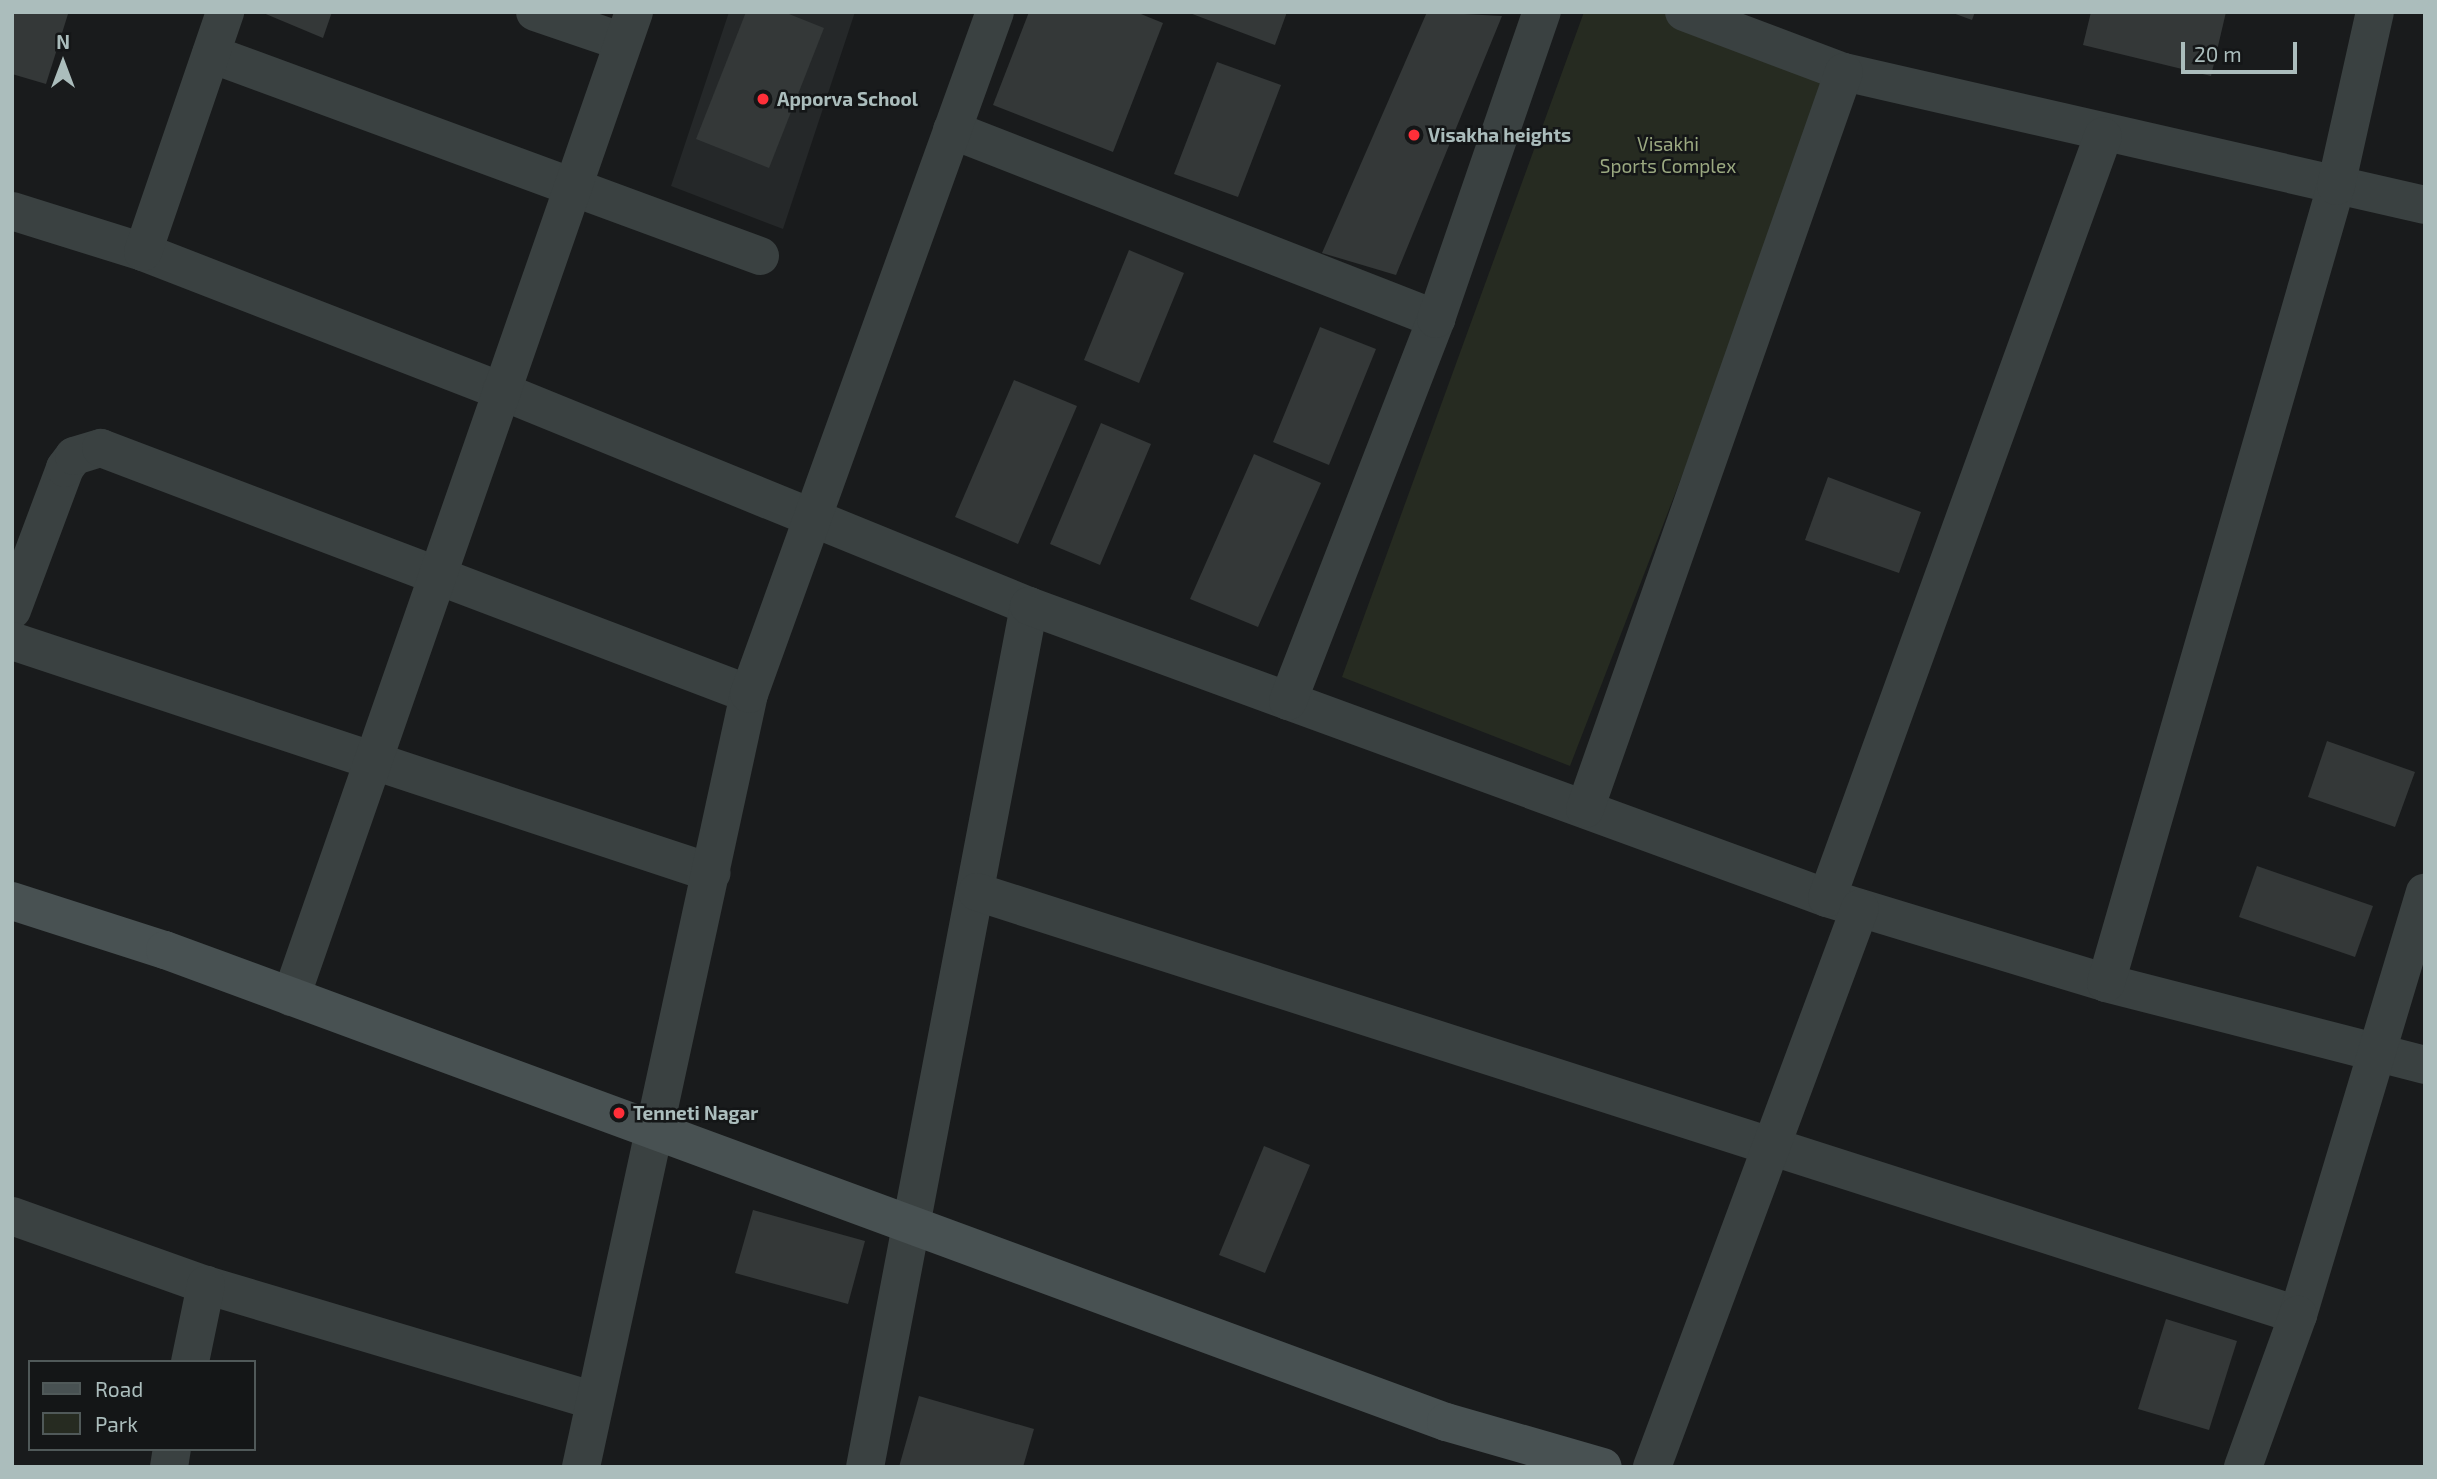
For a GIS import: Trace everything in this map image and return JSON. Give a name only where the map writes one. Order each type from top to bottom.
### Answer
[{"type":"main road","points":[[12,901],[291,997],[1446,1422],[1559,1461],[1603,1467]]},
{"type":"street","points":[[143,252],[225,12]]},
{"type":"street","points":[[291,997],[629,27],[535,12]]},
{"type":"street","points":[[581,1467],[650,1130],[712,873],[749,694],[995,12]]},
{"type":"street","points":[[1289,701],[1436,319],[1542,12]]},
{"type":"street","points":[[1684,12],[1844,72],[2104,136],[2425,205]]},
{"type":"street","points":[[2106,983],[2336,186],[2375,12]]},
{"type":"street","points":[[211,54],[760,256]]},
{"type":"street","points":[[1585,809],[1844,72]]},
{"type":"street","points":[[952,130],[1436,319]]},
{"type":"street","points":[[1652,1467],[1771,1146],[1843,903],[2104,136]]},
{"type":"street","points":[[12,211],[143,252],[501,391],[811,520],[1029,606],[1843,903],[2106,983],[2425,1065]]},
{"type":"street","points":[[12,610],[65,468],[74,456],[93,449],[749,694]]},
{"type":"street","points":[[865,1467],[915,1226],[1029,606]]},
{"type":"street","points":[[12,641],[372,765],[712,873]]},
{"type":"street","points":[[977,892],[2298,1315]]},
{"type":"street","points":[[2243,1467],[2298,1315],[2381,1054],[2425,893]]},
{"type":"street","points":[[12,1216],[206,1285],[593,1399]]},
{"type":"street","points":[[190,1360],[206,1285]]},
{"type":"shaded area","name":"Apporva School","points":[[729,12],[855,12],[783,229],[671,186]]},
{"type":"green space","name":"Visakhi Sports Complex","points":[[1584,12],[1671,12],[1839,69],[1570,766],[1342,677]]},
{"type":"building","points":[[12,12],[68,14],[46,84],[12,74]]},
{"type":"building","points":[[261,12],[332,12],[323,38]]},
{"type":"building","points":[[746,12],[784,12],[824,28],[769,168],[696,139]]},
{"type":"building","points":[[1029,12],[1136,12],[1163,23],[1113,152],[993,105]]},
{"type":"building","points":[[1187,12],[1287,12],[1275,45]]},
{"type":"building","name":"Visakha heights","points":[[1427,12],[1502,16],[1396,275],[1322,253]]},
{"type":"building","points":[[1950,12],[1975,12],[1972,20]]},
{"type":"building","points":[[2091,12],[2226,12],[2211,76],[2083,45]]},
{"type":"building","points":[[1217,62],[1281,85],[1238,197],[1174,174]]},
{"type":"building","points":[[1129,250],[1184,273],[1139,383],[1084,360]]},
{"type":"building","points":[[1320,327],[1376,349],[1329,465],[1273,442]]},
{"type":"building","points":[[1014,380],[1077,406],[1018,544],[955,517]]},
{"type":"building","points":[[1101,423],[1151,444],[1100,565],[1050,544]]},
{"type":"building","points":[[1254,454],[1321,483],[1258,627],[1190,599]]},
{"type":"building","points":[[1828,477],[1921,512],[1899,573],[1805,540]]},
{"type":"building","points":[[2327,741],[2415,772],[2395,827],[2308,797]]},
{"type":"building","points":[[2257,866],[2373,906],[2355,957],[2239,917]]},
{"type":"building","points":[[1264,1146],[1310,1165],[1265,1273],[1219,1255]]},
{"type":"building","points":[[753,1210],[865,1241],[848,1304],[735,1273]]},
{"type":"building","points":[[2166,1319],[2237,1341],[2209,1430],[2138,1409]]},
{"type":"building","points":[[919,1396],[1034,1429],[1023,1467],[899,1467]]},
{"type":"place","name":"Apporva School","points":[[763,99]]},
{"type":"place","name":"Visakha heights","points":[[1414,135]]},
{"type":"place","name":"Tenneti Nagar","points":[[619,1113]]}]
